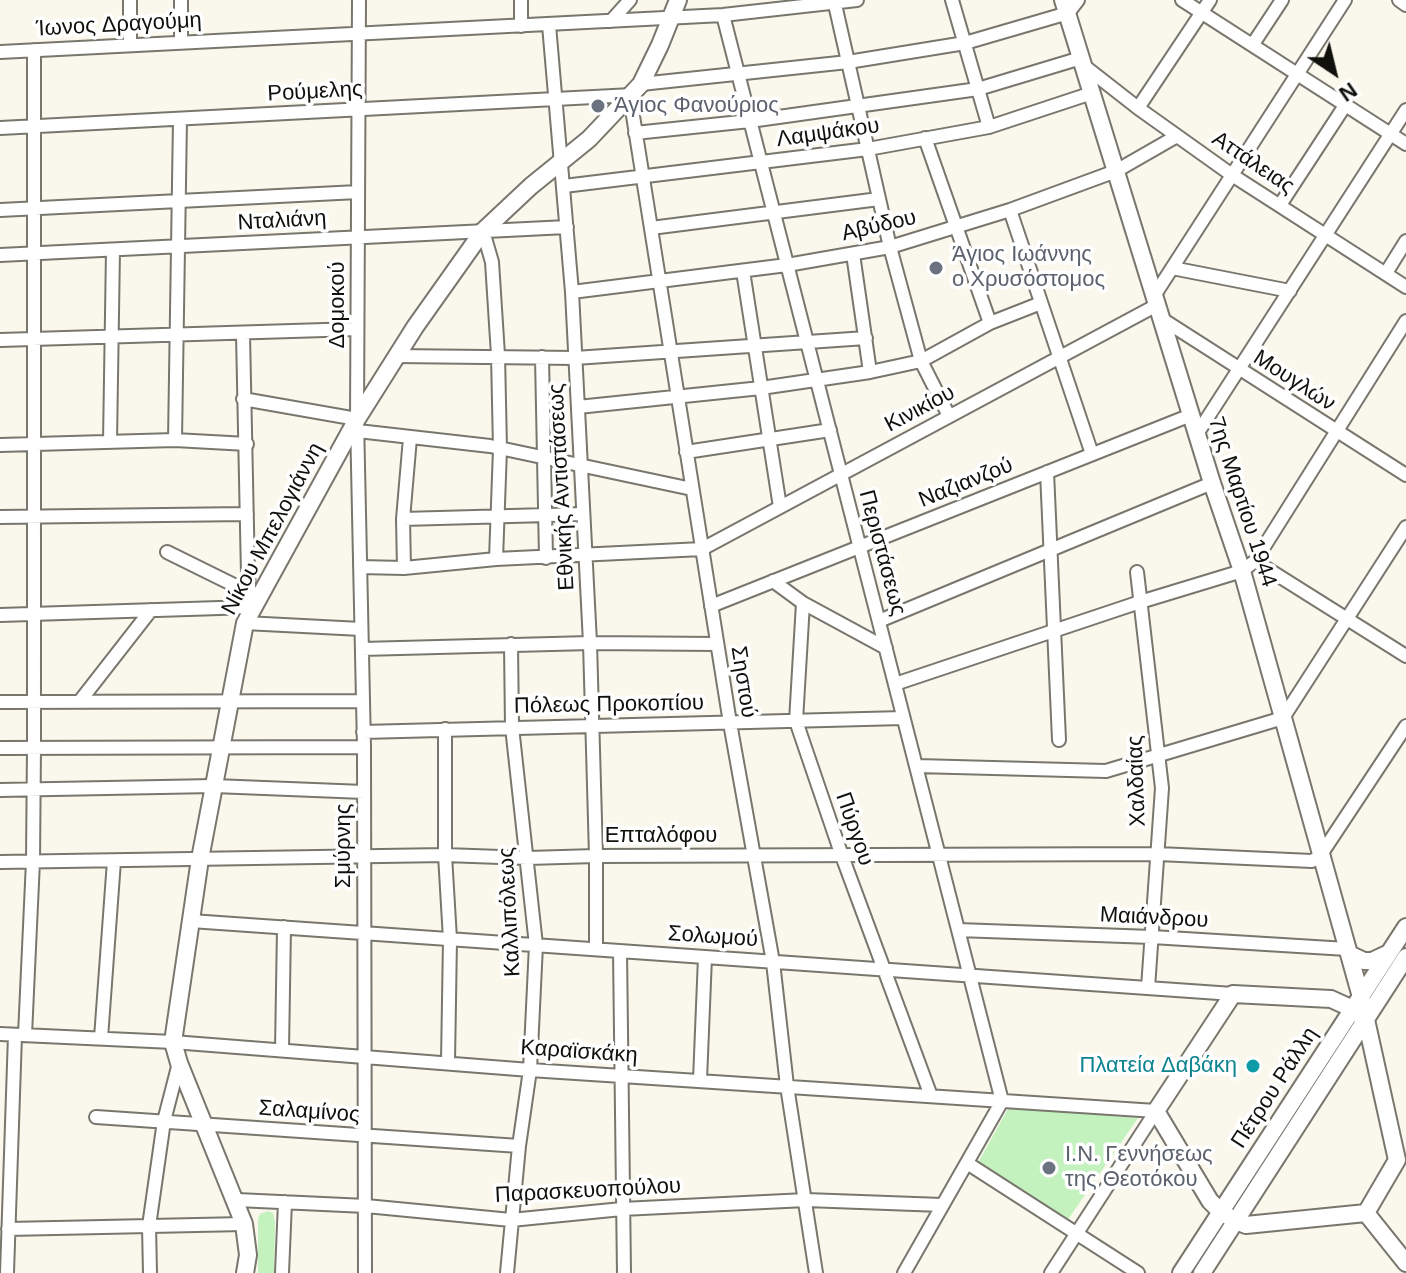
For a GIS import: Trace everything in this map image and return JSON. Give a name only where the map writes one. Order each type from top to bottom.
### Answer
[{"type":"main road","name":"Νίκου Μπελογιάννη","points":[[245,1273],[248,1255],[237,1200],[173,1042],[200,859],[248,607],[395,356],[483,231],[600,129],[634,92],[678,0]]},
{"type":"main road","name":"7ης Μαρτίου 1944","points":[[1070,4],[1082,61],[1212,483],[1248,566],[1283,718],[1348,952],[1360,1008]]},
{"type":"main road","name":"Πέτρου Ράλλη","points":[[1181,1273],[1398,955],[1406,927]]},
{"type":"main road","points":[[1348,952],[1364,961],[1398,955]]},
{"type":"main road","name":"Πέτρου Ράλλη","points":[[1202,1273],[1236,1221],[1360,1008],[1398,955]]},
{"type":"main road","points":[[1233,994],[1331,999],[1360,1008],[1402,1160],[1366,1213],[1246,1225],[1221,1212],[1210,1201],[1156,1111],[1233,994]]},
{"type":"main road","points":[[1366,1213],[1406,1263]]},
{"type":"street","points":[[130,0],[130,44]]},
{"type":"street","points":[[181,0],[181,41]]},
{"type":"street","name":"Δομοκού","points":[[357,425],[359,0]]},
{"type":"street","points":[[521,0],[521,26]]},
{"type":"street","points":[[611,21],[630,0]]},
{"type":"street","name":"Ίωνος Δραγούμη","points":[[0,52],[723,15],[857,0]]},
{"type":"street","points":[[952,0],[989,127]]},
{"type":"street","points":[[1182,0],[1406,144]]},
{"type":"street","points":[[1138,108],[1210,0]]},
{"type":"street","points":[[1253,44],[1282,0]]},
{"type":"street","points":[[1158,307],[1172,268],[1345,0]]},
{"type":"street","points":[[1399,0],[1406,5]]},
{"type":"street","points":[[834,1],[890,247],[921,361],[949,416]]},
{"type":"street","name":"Ρούμελης","points":[[0,128],[557,99],[634,92],[737,72],[848,62],[965,43],[1070,4]]},
{"type":"street","name":"Περιστάσεως","points":[[723,15],[1002,1101]]},
{"type":"street","name":"Εθνικής Αντιστάσεως","points":[[549,25],[563,161],[578,407],[590,643],[596,949]]},
{"type":"street","points":[[7,1273],[33,861],[34,50]]},
{"type":"street","points":[[635,133],[750,121],[978,89],[1082,61]]},
{"type":"street","name":"Αττάλειας","points":[[1082,61],[1138,108],[1232,175],[1406,287]]},
{"type":"street","name":"Σηστού","points":[[634,92],[635,133],[730,723],[773,962],[787,1086],[816,1273]]},
{"type":"street","name":"Λαμψάκου","points":[[564,186],[868,149],[989,127],[1092,93]]},
{"type":"street","points":[[1280,205],[1346,104]]},
{"type":"street","points":[[1197,434],[1406,110]]},
{"type":"street","points":[[175,440],[180,119]]},
{"type":"street","name":"Αβύδου","points":[[572,292],[787,265],[890,247],[1010,210],[1116,171],[1177,136]]},
{"type":"street","points":[[925,138],[990,323]]},
{"type":"street","points":[[0,210],[358,192]]},
{"type":"street","points":[[651,228],[879,199]]},
{"type":"street","points":[[1010,210],[1092,454]]},
{"type":"street","name":"Νταλιάνη","points":[[0,255],[567,227]]},
{"type":"street","points":[[483,231],[492,262],[498,355],[500,449],[496,559]]},
{"type":"street","points":[[1386,273],[1406,241]]},
{"type":"street","points":[[110,442],[113,250]]},
{"type":"street","points":[[853,254],[870,372]]},
{"type":"street","points":[[1172,268],[1290,291]]},
{"type":"street","points":[[743,271],[780,507]]},
{"type":"street","points":[[578,407],[761,388],[921,361],[990,323],[1041,303]]},
{"type":"street","name":"Κινικίου","points":[[702,549],[1158,307]]},
{"type":"street","name":"Μουγλών","points":[[1158,307],[1239,369],[1406,475]]},
{"type":"street","points":[[895,684],[1248,566],[1406,321]]},
{"type":"street","points":[[0,340],[357,329]]},
{"type":"street","points":[[243,334],[248,607]]},
{"type":"street","points":[[395,356],[575,358],[866,338]]},
{"type":"street","points":[[542,357],[546,558]]},
{"type":"street","points":[[243,399],[410,438],[500,449],[692,489]]},
{"type":"street","name":"Ναζιανζού","points":[[711,606],[1191,415]]},
{"type":"street","name":"Σμύρνης","points":[[357,425],[364,747],[365,1273]]},
{"type":"street","points":[[686,452],[830,430]]},
{"type":"street","points":[[404,568],[403,519],[410,438]]},
{"type":"street","points":[[0,445],[175,440],[247,444]]},
{"type":"street","points":[[1047,472],[1059,740]]},
{"type":"street","points":[[879,621],[1212,483]]},
{"type":"street","points":[[0,517],[247,514]]},
{"type":"street","points":[[403,519],[583,514]]},
{"type":"street","points":[[917,766],[1106,771],[1283,718],[1406,527]]},
{"type":"street","points":[[360,567],[404,568],[496,559],[702,549]]},
{"type":"street","points":[[167,552],[248,607]]},
{"type":"street","points":[[1248,566],[1406,656]]},
{"type":"street","name":"Χαλδαίας","points":[[1137,572],[1159,757],[1162,811],[1148,988]]},
{"type":"street","points":[[773,581],[803,603],[886,648]]},
{"type":"street","name":"Πύργου","points":[[803,603],[796,721],[842,856],[931,1096]]},
{"type":"street","points":[[0,615],[248,607],[361,629]]},
{"type":"street","points":[[80,701],[151,610]]},
{"type":"street","points":[[362,649],[511,644],[717,644]]},
{"type":"street","name":"Καλλιπόλεως","points":[[507,1273],[530,1070],[536,945],[512,727],[511,644]]},
{"type":"street","points":[[0,702],[363,701]]},
{"type":"street","name":"Πόλεως Προκοπίου","points":[[363,732],[903,718]]},
{"type":"street","points":[[1320,856],[1406,726]]},
{"type":"street","points":[[445,729],[445,855],[450,939],[448,1062]]},
{"type":"street","points":[[0,748],[364,747]]},
{"type":"street","points":[[0,790],[214,786],[364,792]]},
{"type":"street","name":"Επταλόφου","points":[[0,862],[445,855],[528,858],[1158,854],[1312,861],[1320,856]]},
{"type":"street","points":[[101,1038],[114,861]]},
{"type":"street","name":"Σολωμού","points":[[191,921],[1233,994]]},
{"type":"street","points":[[282,1050],[284,927]]},
{"type":"street","name":"Μαιάνδρου","points":[[958,930],[1152,937],[1348,952]]},
{"type":"street","points":[[620,951],[624,1273]]},
{"type":"street","points":[[700,1080],[705,957]]},
{"type":"street","name":"Καραϊσκάκη","points":[[0,1034],[173,1042],[530,1070],[1156,1111]]},
{"type":"street","points":[[150,1273],[149,1226],[164,1121],[179,1063]]},
{"type":"street","points":[[904,1273],[1002,1101]]},
{"type":"street","points":[[1051,1273],[1156,1111]]},
{"type":"street","name":"Σαλαμίνος","points":[[96,1117],[519,1146]]},
{"type":"street","points":[[967,1163],[1138,1273]]},
{"type":"street","name":"Παρασκευοπούλου","points":[[237,1200],[366,1206],[511,1220],[622,1209],[806,1200],[942,1205]]},
{"type":"street","points":[[282,1273],[285,1202]]},
{"type":"street","points":[[8,1229],[244,1224]]},
{"type":"green space","points":[[1009,1107],[1138,1118],[1067,1221],[978,1163]]},
{"type":"green space","points":[[273,1213],[275,1222],[274,1273],[258,1273],[258,1219],[260,1214]]},
{"type":"place","name":"Άγιος Φανούριος","points":[[598,106]]},
{"type":"place","name":"Άγιος Ιωάννης ο Χρυσόστομος","points":[[936,268]]},
{"type":"place","name":"Πλατεία Δαβάκη","points":[[1253,1066]]},
{"type":"place","name":"Ι.Ν. Γεννήσεως της Θεοτόκου","points":[[1049,1168]]}]
